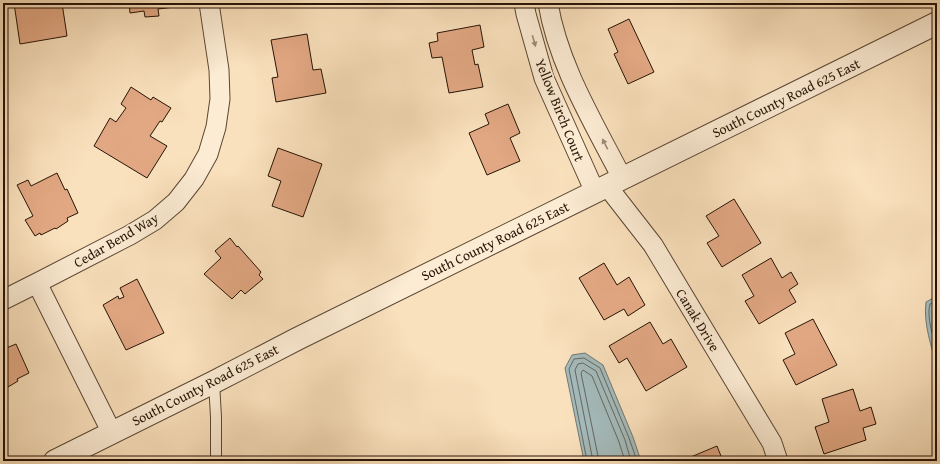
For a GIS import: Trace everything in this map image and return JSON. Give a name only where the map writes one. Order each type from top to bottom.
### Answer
[{"type":"street","name":"Cedar Bend Way","points":[[3,300],[130,235],[155,220],[176,202],[194,179],[208,154],[216,127],[220,99],[219,70],[208,3]]},
{"type":"street","name":"Yellow Birch Court","points":[[524,3],[544,78],[608,185]]},
{"type":"street","name":"Yellow Birch Court","points":[[548,3],[550,17],[561,53],[576,88],[608,185]]},
{"type":"street","name":"South County Road 625 East","points":[[55,461],[297,339],[937,23]]},
{"type":"street","name":"Canak Drive","points":[[608,185],[653,245],[772,443],[778,461]]},
{"type":"street","points":[[37,283],[112,433]]},
{"type":"lane","points":[[214,382],[216,461]]},
{"type":"water","points":[[937,296],[937,368],[928,335],[925,310],[926,302]]},
{"type":"water","points":[[585,353],[603,365],[633,437],[641,461],[584,461],[565,368],[572,355]]},
{"type":"building","points":[[14,3],[62,3],[67,36],[20,44]]},
{"type":"building","points":[[129,3],[173,3],[174,7],[158,9],[159,16],[145,17],[144,11],[130,13]]},
{"type":"building","points":[[629,19],[654,72],[628,84],[614,54],[618,52],[608,29]]},
{"type":"building","points":[[480,25],[484,47],[472,50],[475,65],[478,64],[483,87],[449,93],[442,57],[432,58],[429,43],[438,41],[437,33]]},
{"type":"building","points":[[307,34],[313,70],[321,69],[326,93],[276,102],[272,78],[278,77],[271,40]]},
{"type":"building","points":[[131,87],[151,100],[153,97],[171,108],[150,136],[167,146],[147,178],[94,146],[110,118],[116,122],[126,108],[121,104]]},
{"type":"building","points":[[508,104],[520,133],[510,138],[520,161],[487,175],[469,133],[489,124],[485,114]]},
{"type":"building","points":[[278,148],[322,164],[303,217],[272,206],[281,181],[268,176]]},
{"type":"building","points":[[57,173],[65,190],[67,189],[78,213],[67,218],[68,221],[56,229],[55,228],[41,235],[40,233],[35,236],[25,220],[33,216],[17,185],[28,180],[31,186]]},
{"type":"building","points":[[734,199],[761,243],[722,267],[707,243],[719,236],[706,216]]},
{"type":"building","points":[[230,238],[261,272],[259,275],[263,279],[245,294],[241,290],[232,299],[204,274],[221,258],[215,251]]},
{"type":"building","points":[[771,258],[782,278],[791,272],[798,284],[789,290],[796,302],[759,324],[745,301],[754,296],[742,275]]},
{"type":"building","points":[[604,263],[617,285],[629,277],[645,305],[628,316],[624,309],[604,320],[579,278]]},
{"type":"building","points":[[137,279],[164,333],[126,350],[103,305],[118,296],[119,299],[124,297],[120,288]]},
{"type":"building","points":[[813,319],[837,365],[796,385],[783,360],[795,354],[785,333]]},
{"type":"building","points":[[650,322],[663,344],[671,339],[687,367],[646,391],[627,358],[619,363],[609,346]]},
{"type":"building","points":[[16,344],[29,373],[17,379],[18,381],[8,387],[7,385],[3,387],[3,352],[5,351],[4,349]]},
{"type":"building","points":[[853,389],[860,411],[871,407],[876,424],[863,428],[866,440],[824,454],[815,427],[829,422],[822,399]]},
{"type":"building","points":[[717,446],[723,461],[687,461],[686,459]]}]
